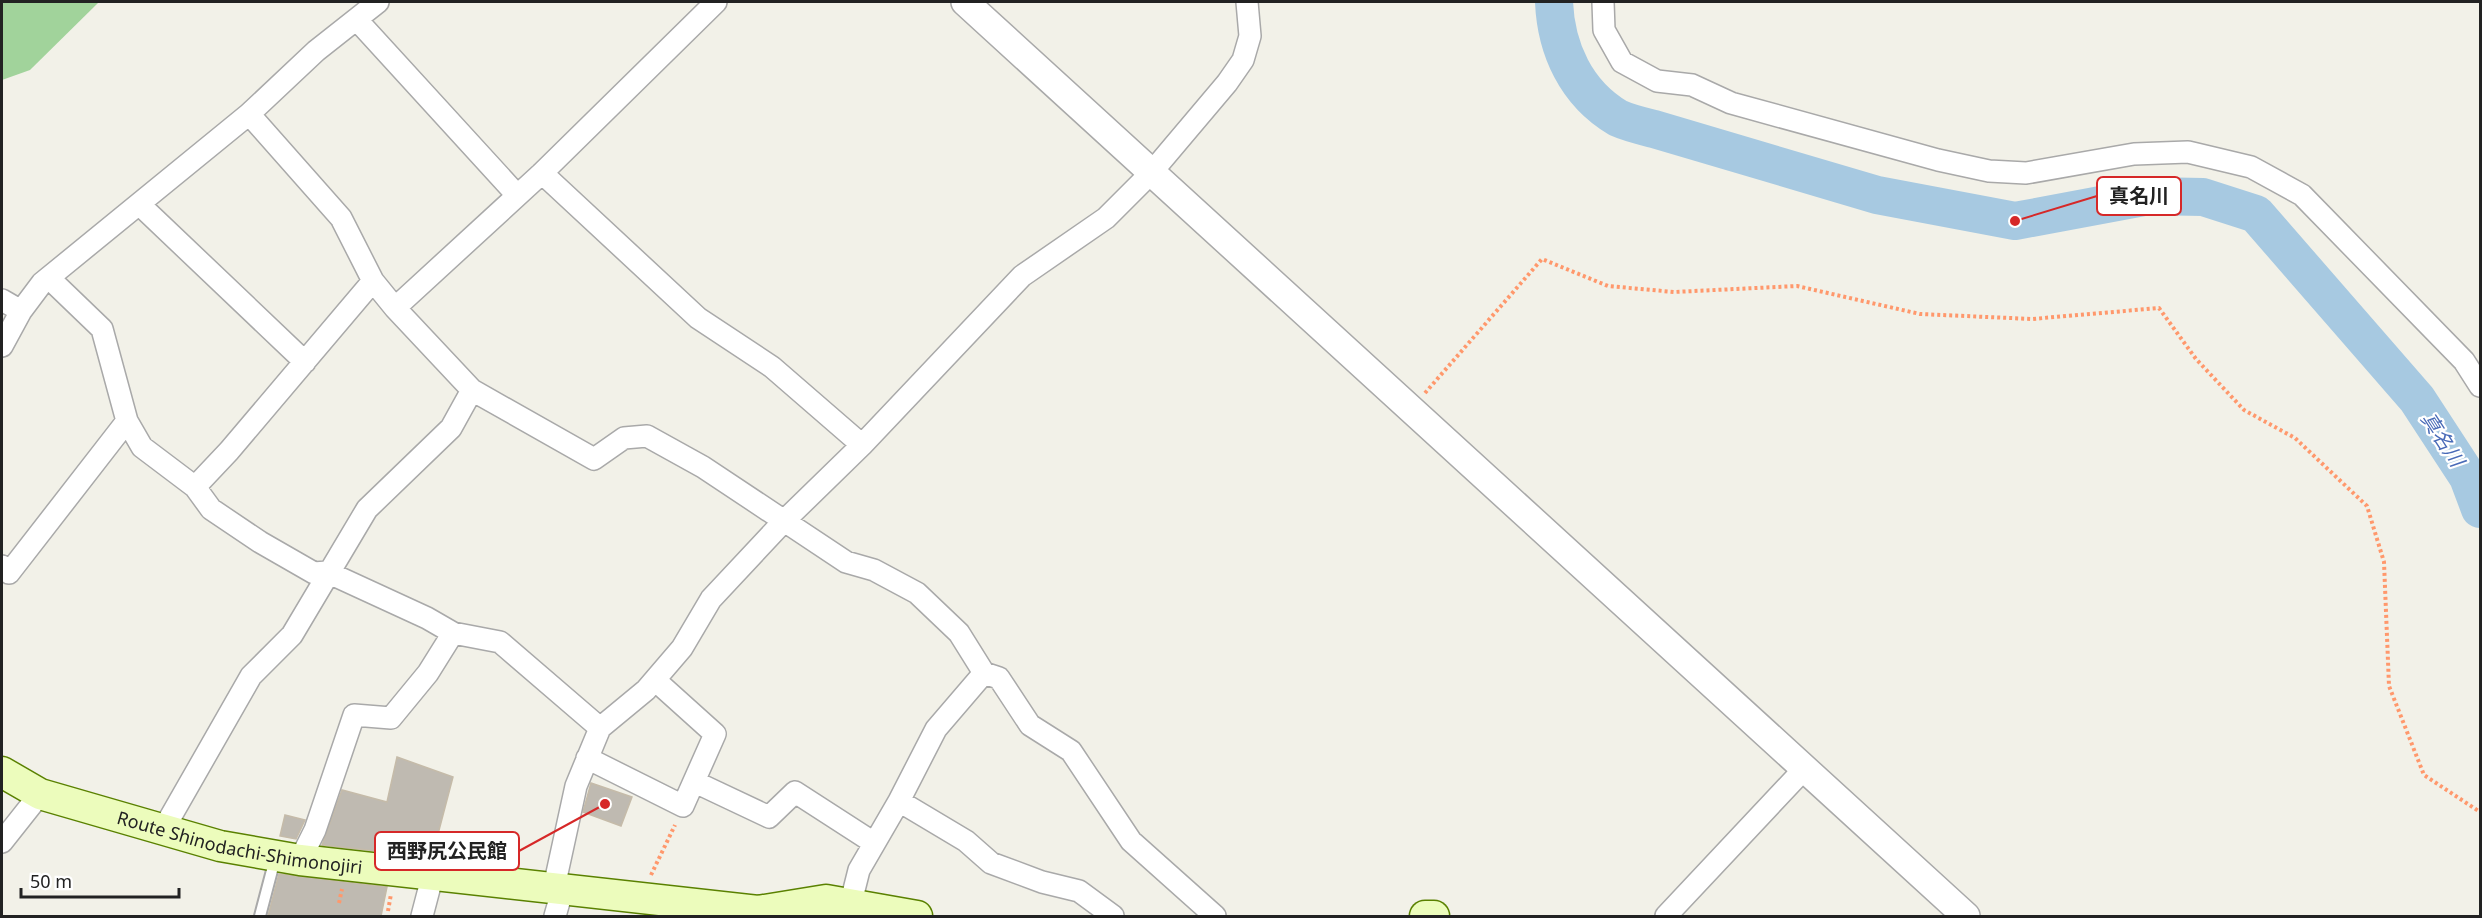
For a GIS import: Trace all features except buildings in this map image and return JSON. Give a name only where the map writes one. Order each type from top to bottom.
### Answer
[{"type":"main road","name":"Route Shinodachi-Shimonojiri","points":[[2,772],[40,794],[220,846],[288,858],[639,896],[758,914],[826,900],[851,902],[916,916]]},
{"type":"main road","points":[[1425,916],[1434,916]]},
{"type":"street","points":[[2,346],[21,311],[49,278],[249,114],[316,51],[378,2]]},
{"type":"street","points":[[395,308],[516,194],[542,173],[716,2]]},
{"type":"street","points":[[965,2],[1966,916]]},
{"type":"street","points":[[555,916],[564,830],[586,758],[600,728],[655,680],[682,648],[711,599],[783,522],[862,445],[1022,276],[1106,218],[1151,173],[1227,83],[1243,60],[1250,36],[1247,2]]},
{"type":"street","points":[[1603,2],[1604,30],[1622,62],[1658,81],[1692,85],[1731,103],[1938,160],[1989,171],[2026,173],[2134,154],[2188,152],[2251,167],[2302,195],[2464,361],[2481,386]]},
{"type":"street","points":[[357,20],[516,194]]},
{"type":"street","points":[[249,114],[340,218],[373,281],[395,308],[472,390],[594,459],[624,438],[647,436],[703,467],[846,562],[874,570],[917,593],[959,633],[984,673],[999,678],[1030,725],[1071,751],[1131,841],[1215,916]]},
{"type":"street","points":[[542,173],[698,318],[771,367],[862,445]]},
{"type":"street","points":[[139,204],[305,362]]},
{"type":"street","points":[[49,278],[102,329],[126,422],[142,447],[195,487],[211,509],[260,542],[314,573],[327,572],[427,618],[453,633],[500,642],[600,728]]},
{"type":"street","points":[[195,487],[373,281]]},
{"type":"street","points":[[2,300],[21,311]]},
{"type":"street","points":[[163,830],[251,675],[292,635],[327,572],[367,509],[451,428],[472,390]]},
{"type":"street","points":[[4,573],[126,422]]},
{"type":"street","points":[[288,858],[315,830],[354,715],[391,718],[428,673],[453,633]]},
{"type":"street","points":[[851,902],[859,870],[899,801],[936,729],[984,673]]},
{"type":"street","points":[[586,758],[683,806],[715,734],[655,680]]},
{"type":"street","points":[[1666,916],[1804,768]]},
{"type":"street","points":[[695,782],[769,818],[795,792],[874,843]]},
{"type":"street","points":[[2,842],[40,794]]},
{"type":"street","points":[[899,801],[966,842],[991,863],[1042,882],[1080,891],[1113,916]]},
{"type":"street","points":[[422,916],[433,874]]},
{"type":"lane","points":[[260,916],[288,858]]},
{"type":"path","points":[[1411,409],[1542,259],[1608,286],[1674,292],[1797,286],[1920,314],[2032,319],[2159,308],[2196,359],[2244,410],[2295,438],[2367,506],[2384,562],[2389,686],[2424,775],[2481,812]]},
{"type":"path","points":[[639,896],[683,806]]},
{"type":"green space","points":[[2,2],[99,2],[30,70],[2,80]]},
{"type":"waterway","name":"真名川","points":[[1554,2],[1564,53],[1580,83],[1603,108],[1631,123],[1877,195],[2015,221],[2149,196],[2203,197],[2256,214],[2417,399],[2468,477],[2480,509]]},
{"type":"place","name":"真名川","points":[[2015,221]]},
{"type":"place","name":"西野尻公民館","points":[[605,804]]}]
